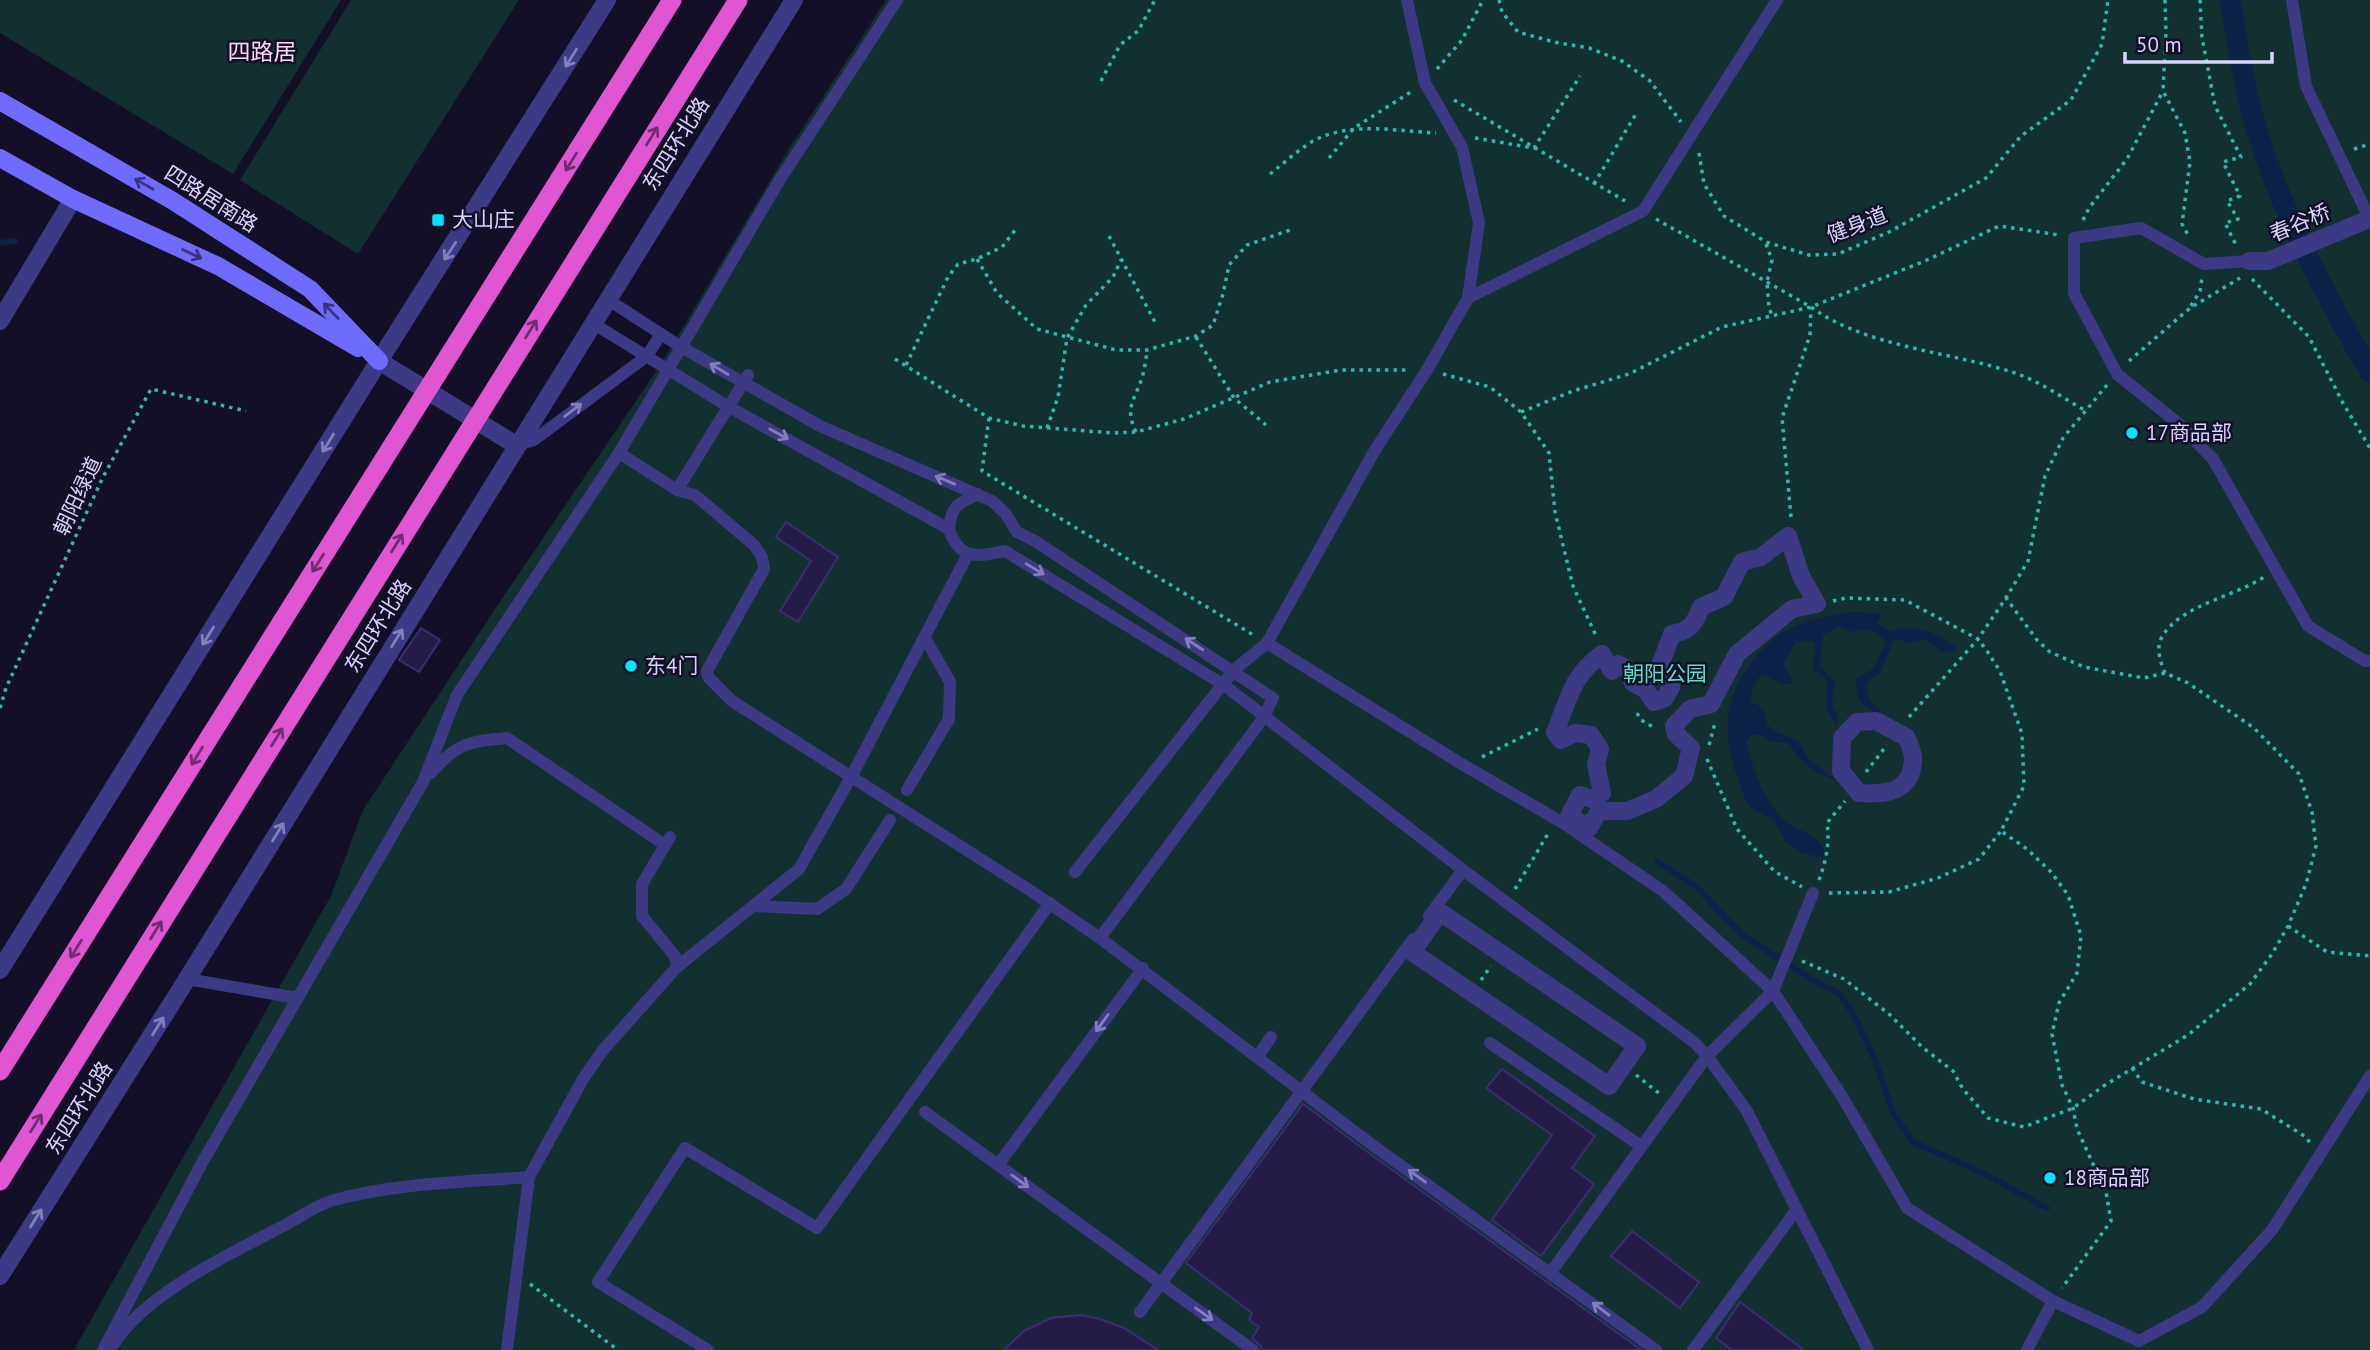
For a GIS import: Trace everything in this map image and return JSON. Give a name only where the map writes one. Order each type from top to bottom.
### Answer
[{"type":"highway","points":[[0,1071],[672,0]]},
{"type":"highway","name":"东四环北路","points":[[0,1181],[738,0]]},
{"type":"highway","points":[[0,1045],[42,1003]]},
{"type":"main road","name":"四路居南路","points":[[0,101],[173,201],[310,289],[379,361]]},
{"type":"main road","points":[[0,158],[73,200],[218,266],[379,361]]},
{"type":"street","points":[[0,970],[607,0]]},
{"type":"street","name":"东四环北路","points":[[0,1276],[794,0]]},
{"type":"street","points":[[0,321],[73,200]]},
{"type":"street","name":"春谷桥","points":[[2254,262],[2370,220]]},
{"type":"street","points":[[379,361],[516,445]]},
{"type":"street","points":[[1788,536],[1801,576],[1817,604],[1791,608],[1738,654],[1711,704],[1690,709],[1674,726],[1676,734],[1691,748],[1684,776],[1656,799],[1627,811],[1599,811],[1589,828],[1569,816],[1580,795],[1592,799],[1602,793],[1596,764],[1600,749],[1591,734],[1576,733],[1562,740],[1555,732],[1563,712],[1569,692],[1585,667],[1602,654],[1612,671],[1618,664],[1627,670],[1633,683],[1645,689],[1654,702],[1665,698],[1671,687],[1659,668],[1672,634],[1684,632],[1695,622],[1701,607],[1724,597],[1742,562],[1761,557],[1788,536]]},
{"type":"street","points":[[1876,721],[1906,737],[1914,757],[1909,776],[1899,789],[1880,795],[1859,793],[1854,788],[1841,771],[1842,738],[1857,722],[1876,721]]},
{"type":"street","points":[[1440,912],[1637,1046],[1624,1065],[1609,1086],[1412,952],[1440,912]]},
{"type":"lane","points":[[103,1350],[202,1161],[423,782],[457,695],[619,453],[795,156],[897,0]]},
{"type":"lane","points":[[1075,872],[1234,670],[1267,643],[1375,450],[1427,370],[1468,298],[1479,223],[1462,147],[1425,83],[1408,0]]},
{"type":"lane","points":[[1468,298],[1643,211],[1777,0]]},
{"type":"lane","points":[[2292,0],[2306,86],[2370,220]]},
{"type":"lane","points":[[2254,262],[2204,264],[2141,228],[2074,238],[2074,293],[2117,374],[2179,424],[2213,459],[2308,626],[2365,662],[2370,661]]},
{"type":"lane","points":[[607,299],[681,347],[746,379],[820,426],[992,501],[1005,513],[1017,532],[1234,670],[1273,698],[1264,717],[1100,938]]},
{"type":"lane","points":[[594,324],[729,407],[949,528]]},
{"type":"lane","points":[[516,445],[534,440],[647,356],[661,334]]},
{"type":"lane","points":[[677,490],[746,379]]},
{"type":"lane","points":[[619,453],[677,490],[695,495],[754,545],[762,557],[764,569],[706,671],[708,677],[732,701],[1050,903],[1143,968],[1302,1092],[1656,1350]]},
{"type":"lane","points":[[978,494],[959,502],[950,514],[949,528],[954,542],[968,554],[985,555],[1005,551],[1224,685],[1463,870],[1695,1043],[1747,1111],[1868,1350]]},
{"type":"lane","points":[[1005,551],[1017,532]]},
{"type":"lane","points":[[507,1350],[529,1177],[583,1079],[600,1054],[677,967],[799,869],[926,638],[968,554]]},
{"type":"lane","points":[[907,790],[949,719],[950,682],[926,638]]},
{"type":"lane","points":[[1267,643],[1460,763],[1555,818],[1663,891],[1773,990],[1843,1098],[1907,1208],[2053,1301],[2139,1341],[2202,1307],[2272,1230],[2370,1076]]},
{"type":"lane","points":[[423,782],[447,754],[476,740],[506,738],[668,841],[642,884],[642,916],[675,957],[677,967]]},
{"type":"lane","points":[[755,906],[817,909],[846,888],[890,820]]},
{"type":"lane","points":[[1140,1312],[1463,870]]},
{"type":"lane","points":[[1551,1272],[1707,1056],[1773,990],[1813,893]]},
{"type":"lane","points":[[708,1350],[598,1282],[685,1148],[817,1228],[1050,903]]},
{"type":"lane","points":[[998,1165],[1143,968]]},
{"type":"lane","points":[[187,979],[297,998]]},
{"type":"lane","points":[[1258,1056],[1271,1037]]},
{"type":"lane","points":[[1490,1043],[1641,1146]]},
{"type":"lane","points":[[925,1112],[1253,1350]]},
{"type":"lane","points":[[110,1350],[122,1331],[166,1293],[242,1248],[332,1200],[421,1185],[529,1177]]},
{"type":"lane","points":[[1693,1350],[1797,1209]]},
{"type":"lane","points":[[2027,1350],[2053,1301]]},
{"type":"path","points":[[1101,81],[1119,45],[1138,31],[1155,0]]},
{"type":"path","points":[[1329,158],[1354,128],[1425,83],[1462,40],[1483,0]]},
{"type":"path","name":"健身道","points":[[1499,0],[1502,12],[1518,32],[1589,48],[1622,61],[1650,81],[1675,112],[1699,151],[1704,184],[1724,216],[1766,242],[1809,255],[1839,254],[1889,232],[1986,178],[2021,135],[2071,100],[2102,44],[2108,0]]},
{"type":"path","points":[[1521,412],[1573,391],[1629,374],[1722,327],[1811,307],[1927,260],[1999,226],[2074,238],[2089,208],[2127,159],[2164,92],[2165,0]]},
{"type":"path","points":[[2200,0],[2202,37],[2215,106],[2241,157],[2223,162],[2240,196],[2227,201],[2238,219],[2225,223],[2254,262]]},
{"type":"path","points":[[1425,83],[1594,184],[1811,307],[1825,318],[1890,342],[2017,374],[2086,411]]},
{"type":"path","points":[[2164,92],[2185,133],[2190,162],[2182,224],[2204,264],[2200,291],[2190,308]]},
{"type":"path","points":[[1594,184],[1637,112]]},
{"type":"path","points":[[906,365],[948,277],[958,264],[977,259],[1002,247],[1016,229]]},
{"type":"path","points":[[977,259],[997,293],[1037,329],[1116,350],[1147,350],[1196,336],[1213,325],[1229,265],[1247,245],[1290,230]]},
{"type":"path","points":[[1110,236],[1156,323]]},
{"type":"path","points":[[1766,242],[1772,260],[1767,282],[1772,316]]},
{"type":"path","points":[[1047,428],[1058,397],[1067,338],[1086,305],[1113,277],[1121,260]]},
{"type":"path","points":[[1825,865],[1829,838],[1827,823],[1897,731],[1978,639],[2028,561],[2045,477],[2063,438],[2140,350],[2190,308],[2248,274],[2309,337],[2370,448]]},
{"type":"path","points":[[1791,521],[1782,418],[1810,335],[1811,307]]},
{"type":"path","points":[[1196,336],[1234,398],[1266,425]]},
{"type":"path","points":[[1136,432],[1130,421],[1130,402],[1143,376],[1147,350]]},
{"type":"path","name":"朝阳绿道","points":[[0,708],[6,688],[102,479],[151,389],[246,411]]},
{"type":"path","points":[[989,418],[982,471],[1267,643]]},
{"type":"path","points":[[2165,673],[2159,659],[2160,638],[2179,617],[2250,587],[2277,569]]},
{"type":"path","points":[[1716,720],[1705,757],[1737,829],[1774,871],[1813,893],[1889,892],[1938,878],[1979,859],[2001,831],[2024,786],[2022,734],[2000,671],[1978,639],[1905,600],[1846,598],[1827,603]]},
{"type":"path","points":[[1788,953],[1844,979],[1889,1014],[1922,1047],[1953,1070],[1964,1089],[1988,1118],[2024,1126],[2073,1108],[2132,1068],[2188,1035],[2250,984],[2272,954],[2288,926],[2306,884],[2316,846],[2312,811],[2299,774],[2254,728],[2188,683],[2165,673],[2144,678],[2084,667],[2050,652],[2037,640],[2006,598]]},
{"type":"path","points":[[1460,763],[1482,757],[1532,734],[1563,712]]},
{"type":"path","points":[[1507,902],[1545,841],[1555,818]]},
{"type":"path","points":[[2001,831],[2027,849],[2051,872],[2068,895],[2081,936],[2077,973],[2059,1003],[2052,1034],[2062,1085],[2073,1108],[2077,1129],[2106,1192],[2111,1221],[2053,1301]]},
{"type":"path","points":[[2288,926],[2327,952],[2370,956]]},
{"type":"path","points":[[1624,1065],[1673,1104]]},
{"type":"path","points":[[2132,1068],[2142,1082],[2194,1099],[2261,1109],[2306,1137],[2318,1157]]},
{"type":"path","points":[[516,1273],[618,1350]]},
{"type":"green space","points":[[0,0],[341,0],[233,174],[0,33]]},
{"type":"green space","points":[[351,0],[519,0],[358,254],[240,180]]},
{"type":"green space","name":"朝阳公园","points":[[886,0],[2370,0],[2370,1350],[74,1350],[331,896],[363,810],[661,364],[787,152]]},
{"type":"water","points":[[1854,612],[1882,614],[1877,624],[1891,631],[1918,628],[1957,647],[1951,653],[1940,651],[1926,639],[1907,643],[1895,638],[1880,673],[1865,684],[1870,701],[1884,713],[1876,714],[1859,700],[1855,680],[1873,669],[1886,642],[1872,631],[1854,632],[1838,626],[1823,635],[1820,665],[1835,683],[1832,703],[1839,721],[1836,725],[1826,707],[1827,680],[1813,669],[1815,641],[1796,642],[1783,664],[1794,684],[1782,684],[1762,674],[1757,680],[1750,702],[1763,710],[1767,725],[1778,733],[1798,740],[1808,758],[1837,781],[1809,767],[1789,743],[1772,742],[1762,735],[1751,735],[1746,741],[1755,771],[1769,801],[1781,817],[1821,845],[1825,851],[1821,858],[1801,852],[1785,842],[1773,818],[1752,808],[1748,803],[1732,760],[1729,714],[1737,686],[1744,673],[1775,638],[1806,622]]},
{"type":"building","points":[[786,522],[838,557],[798,622],[780,611],[811,561],[776,537]]},
{"type":"building","points":[[421,628],[440,640],[419,672],[399,660]]},
{"type":"building","points":[[1502,1069],[1595,1136],[1572,1168],[1594,1184],[1541,1256],[1492,1220],[1552,1135],[1486,1088]]},
{"type":"building","points":[[1303,1104],[1641,1350],[1262,1350],[1252,1338],[1259,1327],[1249,1320],[1252,1313],[1186,1263]]},
{"type":"building","points":[[1632,1231],[1699,1282],[1680,1308],[1611,1256]]},
{"type":"building","points":[[1740,1302],[1804,1350],[1732,1350],[1716,1338]]},
{"type":"building","points":[[1081,1315],[1124,1328],[1158,1350],[1004,1350],[1024,1331],[1051,1318]]},
{"type":"waterway","points":[[2230,0],[2247,94],[2278,190],[2305,252],[2370,372]]},
{"type":"waterway","points":[[0,243],[15,241]]},
{"type":"waterway","points":[[1657,861],[1698,888],[1740,933],[1811,979],[1840,994],[1855,1017],[1874,1058],[1894,1115],[1913,1142],[1983,1173],[2047,1208]]},
{"type":"place","name":"大山庄","points":[[438,220]]},
{"type":"place","name":"17商品部","points":[[2132,433]]},
{"type":"place","name":"东4门","points":[[631,666]]},
{"type":"place","name":"18商品部","points":[[2050,1178]]},
{"type":"district","name":"四路居","points":[[262,52]]}]
